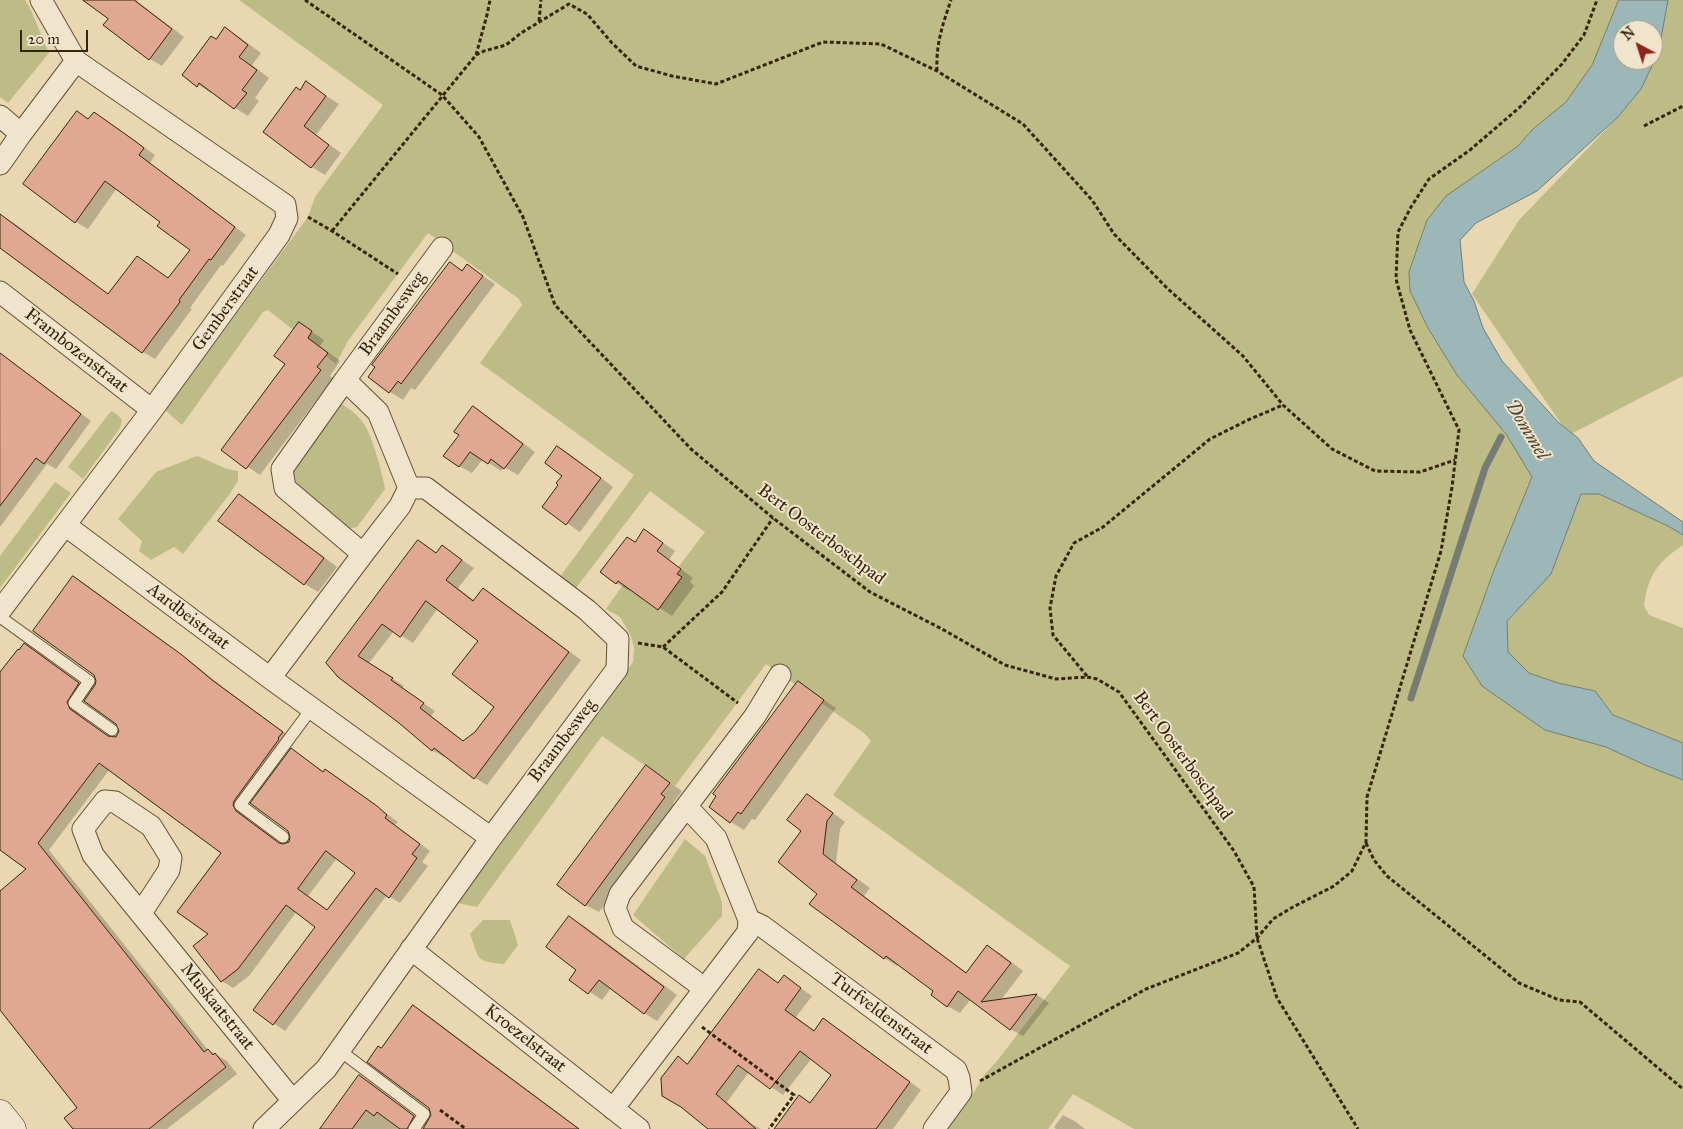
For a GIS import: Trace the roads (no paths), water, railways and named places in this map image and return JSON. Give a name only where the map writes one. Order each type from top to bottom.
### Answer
[{"type":"street","points":[[0,164],[76,61],[41,0]]},
{"type":"street","name":"Gemberstraat","points":[[0,612],[152,410],[279,235],[287,218],[285,205],[76,61]]},
{"type":"street","points":[[0,116],[21,134]]},
{"type":"street","name":"Braambesweg","points":[[363,554],[285,488],[282,468],[442,248]]},
{"type":"street","name":"Frambozenstraat","points":[[0,292],[152,410]]},
{"type":"street","points":[[270,678],[400,506],[408,488],[378,412],[345,380]]},
{"type":"street","name":"Braambesweg","points":[[264,1129],[326,1068],[617,669],[618,639],[586,610],[426,488],[408,488]]},
{"type":"street","name":"Aardbeistraat","points":[[65,525],[270,678],[492,838]]},
{"type":"street","points":[[704,988],[623,928],[615,908],[620,894],[754,716],[780,675]]},
{"type":"street","name":"Muskaatstraat","points":[[141,913],[169,870],[171,858],[151,826],[115,802],[105,801],[83,829],[93,855],[293,1101]]},
{"type":"street","points":[[613,1109],[748,932],[749,920],[716,838],[687,807]]},
{"type":"street","name":"Turfveldenstraat","points":[[749,920],[762,926],[956,1070],[960,1078],[961,1092],[934,1129]]},
{"type":"street","name":"Kroezelstraat","points":[[411,949],[639,1129]]},
{"type":"street","points":[[0,1114],[12,1129]]},
{"type":"lane","points":[[0,617],[89,681],[74,703],[112,730]]},
{"type":"lane","points":[[283,837],[240,805],[312,708]]},
{"type":"lane","points":[[339,1050],[424,1114],[414,1129]]},
{"type":"water","name":"Dommel","points":[[1619,0],[1668,0],[1663,28],[1663,20],[1613,20],[1613,70],[1650,70],[1641,89],[1617,118],[1537,191],[1476,223],[1460,240],[1464,282],[1474,301],[1483,328],[1502,361],[1559,423],[1578,438],[1594,461],[1683,522],[1683,535],[1668,526],[1599,494],[1581,494],[1551,574],[1507,621],[1508,652],[1529,673],[1558,683],[1595,691],[1613,715],[1683,743],[1683,780],[1606,747],[1545,730],[1482,686],[1463,656],[1494,570],[1532,477],[1506,434],[1457,375],[1428,328],[1410,291],[1409,272],[1427,220],[1446,196],[1518,146],[1532,130],[1566,102],[1592,65]]},
{"type":"waterway","points":[[1411,698],[1485,468],[1501,437]]}]
